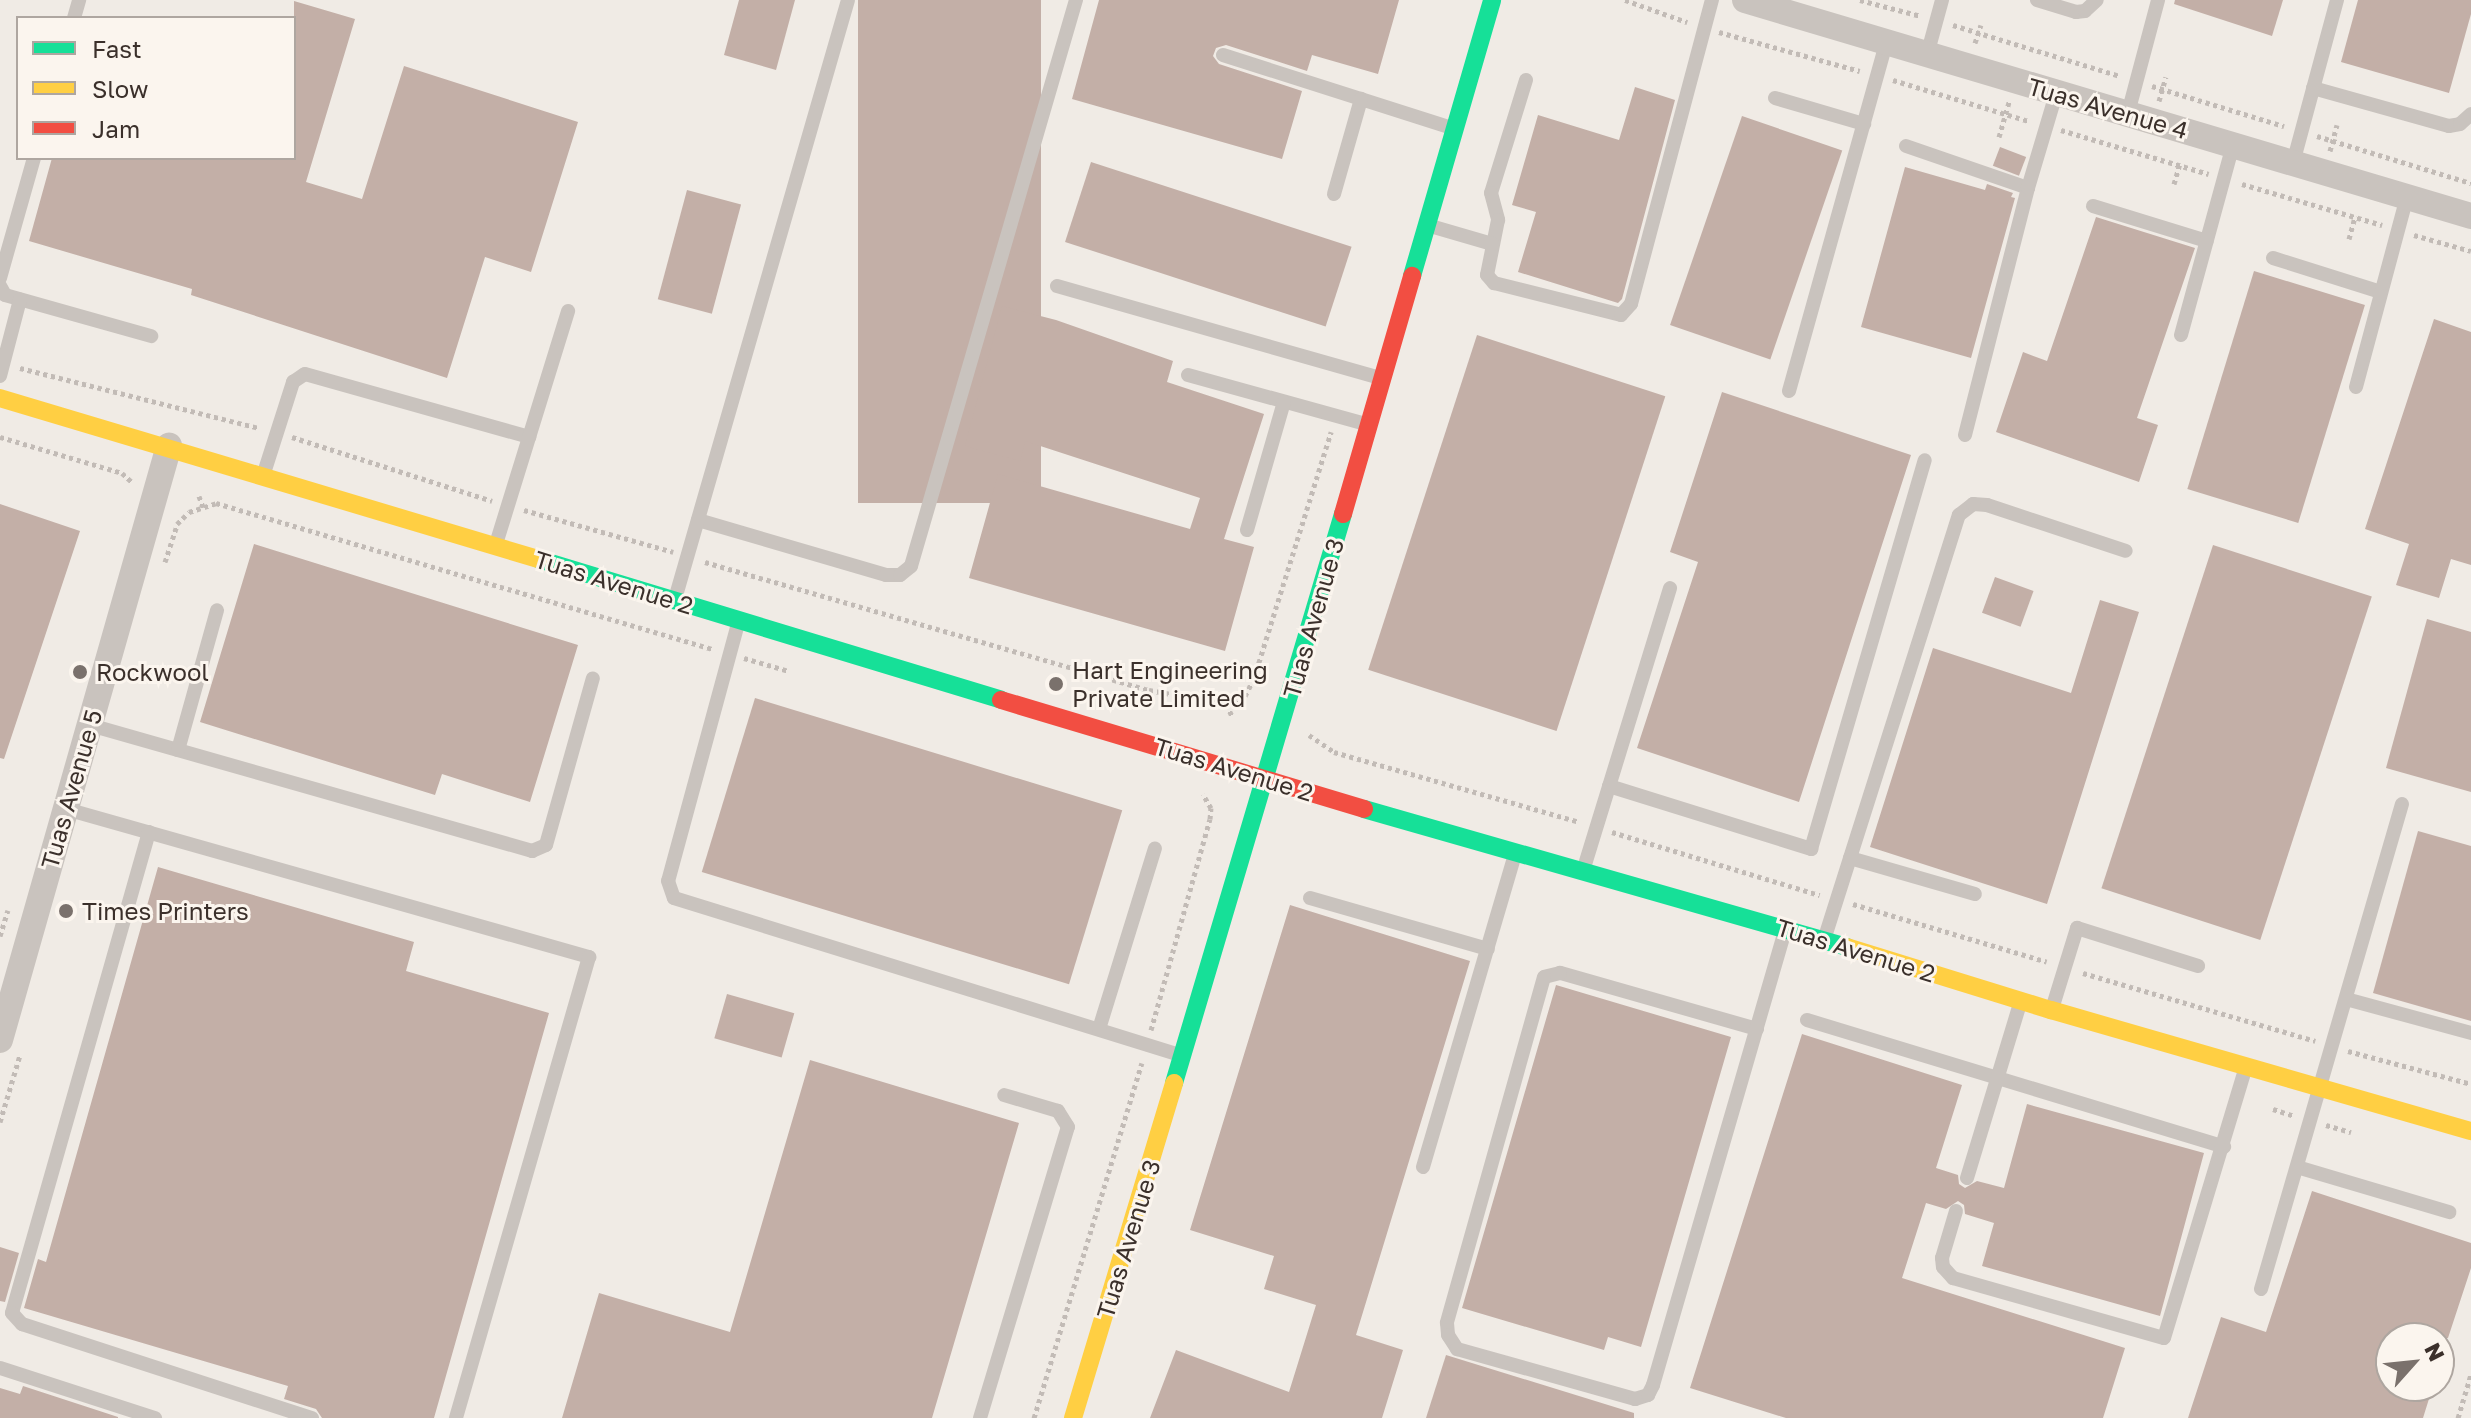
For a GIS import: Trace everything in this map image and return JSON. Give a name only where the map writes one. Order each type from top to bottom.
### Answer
[{"type":"street","name":"Tuas Avenue 3","points":[[1073,1418],[1266,781],[1492,0]]},
{"type":"street","name":"Tuas Avenue 4","points":[[1749,1],[2471,216]]},
{"type":"street","name":"Tuas Avenue 2","points":[[0,398],[169,446],[1266,781],[1786,928],[2051,1010],[2471,1131]]},
{"type":"street","name":"Tuas Avenue 5","points":[[12,1043],[66,809],[169,446]]},
{"type":"lane","points":[[675,600],[848,0]]},
{"type":"lane","points":[[698,520],[886,575],[900,575],[911,566],[1076,0]]},
{"type":"lane","points":[[1526,80],[1491,193],[1498,220],[1485,270],[1494,283],[1612,315],[1627,312],[1712,0]]},
{"type":"lane","points":[[1927,55],[1942,0]]},
{"type":"lane","points":[[2037,0],[2076,12],[2085,11],[2097,0]]},
{"type":"lane","points":[[2128,113],[2158,0]]},
{"type":"lane","points":[[2293,163],[2337,0]]},
{"type":"lane","points":[[1789,391],[1886,43]]},
{"type":"lane","points":[[1223,55],[1455,129]]},
{"type":"lane","points":[[2313,88],[2449,126],[2460,124],[2471,114]]},
{"type":"lane","points":[[1965,435],[2028,188],[2056,94]]},
{"type":"lane","points":[[1775,98],[1864,124]]},
{"type":"lane","points":[[1334,194],[1361,99]]},
{"type":"lane","points":[[2181,335],[2233,145]]},
{"type":"lane","points":[[1906,146],[2028,188]]},
{"type":"lane","points":[[0,278],[33,160]]},
{"type":"lane","points":[[2356,387],[2407,197]]},
{"type":"lane","points":[[2093,206],[2207,241]]},
{"type":"lane","points":[[1427,225],[1492,244]]},
{"type":"lane","points":[[2273,258],[2381,292]]},
{"type":"lane","points":[[0,286],[5,295],[20,300],[151,336]]},
{"type":"lane","points":[[1057,286],[1382,379]]},
{"type":"lane","points":[[2,370],[20,300]]},
{"type":"lane","points":[[495,546],[568,311]]},
{"type":"lane","points":[[264,475],[293,382],[298,376],[313,374],[529,437]]},
{"type":"lane","points":[[1188,375],[1369,425]]},
{"type":"lane","points":[[1247,530],[1284,402]]},
{"type":"lane","points":[[1609,786],[1811,849],[1925,460]]},
{"type":"lane","points":[[1824,940],[1959,515],[1973,504],[1987,505],[2126,551]]},
{"type":"lane","points":[[1583,871],[1670,588]]},
{"type":"lane","points":[[178,750],[217,610]]},
{"type":"lane","points":[[739,620],[668,881],[674,898],[1183,1055]]},
{"type":"lane","points":[[90,725],[532,851],[546,845],[593,678]]},
{"type":"lane","points":[[2261,1289],[2402,804]]},
{"type":"lane","points":[[66,809],[589,957],[456,1418]]},
{"type":"lane","points":[[149,832],[12,1313],[22,1324],[312,1418]]},
{"type":"lane","points":[[1099,1029],[1155,848]]},
{"type":"lane","points":[[1423,1167],[1517,852]]},
{"type":"lane","points":[[1850,858],[1975,894]]},
{"type":"lane","points":[[1310,898],[1488,949]]},
{"type":"lane","points":[[1757,1029],[1560,973],[1544,977],[1447,1323],[1448,1335],[1457,1349],[1635,1399],[1648,1395],[1757,1029],[1786,928]]},
{"type":"lane","points":[[2051,1010],[2077,928],[2198,966]]},
{"type":"lane","points":[[1967,1178],[2021,999]]},
{"type":"lane","points":[[2346,999],[2471,1033]]},
{"type":"lane","points":[[1807,1020],[2224,1147]]},
{"type":"lane","points":[[1956,1211],[1942,1258],[1943,1267],[1953,1278],[2164,1338],[2224,1147],[2246,1065]]},
{"type":"lane","points":[[980,1418],[1068,1127],[1058,1111],[1004,1095]]},
{"type":"lane","points":[[2297,1167],[2449,1212]]},
{"type":"lane","points":[[0,1368],[155,1418]]},
{"type":"path","points":[[1860,0],[1937,20],[2471,183]]},
{"type":"path","points":[[1999,137],[2014,81]]},
{"type":"path","points":[[2349,239],[2365,184]]},
{"type":"path","points":[[2,370],[277,433],[508,506],[958,633]]},
{"type":"path","points":[[0,437],[122,473],[133,479],[133,486]]},
{"type":"path","points":[[199,496],[203,507]]},
{"type":"path","points":[[163,568],[177,524],[189,512],[216,503],[792,672]]},
{"type":"path","points":[[1226,704],[1232,716]]},
{"type":"path","points":[[1305,730],[1334,752],[2471,1084]]},
{"type":"path","points":[[1034,1418],[1148,1044],[1210,819],[1211,808],[1200,790]]},
{"type":"path","points":[[0,1122],[12,1043]]},
{"type":"path","points":[[2458,1418],[2471,1374]]},
{"type":"building","points":[[739,0],[795,0],[776,70],[724,55]]},
{"type":"building","points":[[858,0],[1041,0],[1041,503],[858,503]]},
{"type":"building","points":[[1099,0],[1399,0],[1378,74],[1312,55],[1307,71],[1226,45],[1216,48],[1213,56],[1219,64],[1302,91],[1282,159],[1072,99]]},
{"type":"building","points":[[2175,0],[2283,0],[2272,36],[2174,4]]},
{"type":"building","points":[[2358,0],[2471,0],[2471,14],[2449,93],[2341,62]]},
{"type":"building","points":[[294,1],[355,19],[306,182],[362,199],[404,66],[578,122],[531,272],[485,257],[447,378],[191,295],[192,289],[29,241],[51,160],[296,160]]},
{"type":"building","points":[[1635,87],[1675,100],[1622,299],[1618,303],[1518,272],[1536,212],[1512,205],[1538,115],[1619,140]]},
{"type":"building","points":[[1742,116],[1842,151],[1770,359],[1670,325]]},
{"type":"building","points":[[2000,147],[2026,157],[2019,176],[1993,166]]},
{"type":"building","points":[[1091,162],[1352,247],[1326,327],[1065,242]]},
{"type":"building","points":[[1905,167],[1985,190],[1987,184],[2013,193],[2011,197],[2015,198],[1971,358],[1861,327]]},
{"type":"building","points":[[687,190],[741,204],[712,314],[658,299]]},
{"type":"building","points":[[2096,217],[2195,248],[2137,418],[2158,425],[2139,482],[1996,432],[2023,352],[2047,361]]},
{"type":"building","points":[[2254,271],[2365,305],[2298,523],[2187,489]]},
{"type":"building","points":[[1002,306],[1056,320],[1173,361],[1167,382],[1264,414],[1224,539],[1254,547],[1225,651],[969,578],[998,474],[1190,529],[1200,498],[1025,441],[1020,461],[965,446]]},
{"type":"building","points":[[2434,319],[2471,332],[2471,565],[2451,559],[2439,598],[2396,585],[2409,544],[2365,529]]},
{"type":"building","points":[[1477,335],[1665,396],[1557,731],[1368,670]]},
{"type":"building","points":[[1722,392],[1911,455],[1799,802],[1637,748],[1698,562],[1670,552]]},
{"type":"building","points":[[0,504],[80,531],[4,759],[0,758]]},
{"type":"building","points":[[254,544],[578,645],[530,802],[442,774],[435,795],[200,722]]},
{"type":"building","points":[[2213,545],[2372,597],[2260,940],[2101,888]]},
{"type":"building","points":[[1995,577],[2034,591],[2021,627],[1982,613]]},
{"type":"building","points":[[2100,600],[2139,612],[2047,904],[1870,847],[1933,648],[2071,693]]},
{"type":"building","points":[[2427,619],[2471,632],[2471,792],[2386,768]]},
{"type":"building","points":[[755,698],[1122,810],[1069,984],[702,872]]},
{"type":"building","points":[[2418,831],[2471,846],[2471,1021],[2373,993]]},
{"type":"building","points":[[158,867],[414,942],[406,971],[549,1013],[434,1418],[322,1418],[316,1409],[284,1399],[288,1386],[24,1308],[38,1259],[46,1262]]},
{"type":"building","points":[[1290,905],[1470,961],[1356,1335],[1403,1350],[1382,1418],[1150,1418],[1176,1350],[1289,1392],[1316,1305],[1264,1289],[1274,1256],[1190,1230]]},
{"type":"building","points":[[1556,985],[1731,1037],[1641,1347],[1608,1337],[1604,1350],[1462,1308]]},
{"type":"building","points":[[727,994],[794,1013],[782,1058],[714,1038]]},
{"type":"building","points":[[1802,1034],[1962,1085],[1936,1168],[1958,1175],[1959,1184],[1965,1188],[1977,1181],[2004,1188],[2027,1104],[2204,1153],[2160,1316],[1982,1266],[1994,1223],[1965,1214],[1964,1205],[1958,1201],[1946,1209],[1926,1203],[1902,1278],[2125,1348],[2103,1418],[1786,1418],[1690,1388]]},
{"type":"building","points":[[810,1060],[1019,1123],[932,1418],[562,1418],[599,1293],[730,1332]]},
{"type":"building","points":[[2312,1191],[2471,1243],[2471,1268],[2453,1322],[2375,1322],[2375,1402],[2428,1402],[2423,1418],[2188,1418],[2221,1317],[2266,1332]]},
{"type":"building","points":[[0,1247],[19,1253],[5,1302],[0,1301]]},
{"type":"building","points":[[1446,1355],[1634,1413],[1634,1418],[1426,1418]]},
{"type":"building","points":[[23,1386],[118,1418],[0,1418],[0,1388],[20,1394]]},
{"type":"traffic: fast","points":[[1412,276],[1492,0]]},
{"type":"traffic: fast","points":[[1174,1083],[1343,514]]},
{"type":"traffic: fast","points":[[538,559],[1001,700]]},
{"type":"traffic: fast","points":[[1364,809],[1847,947]]},
{"type":"traffic: slow","points":[[0,398],[538,559]]},
{"type":"traffic: slow","points":[[1847,947],[2051,1010],[2471,1131]]},
{"type":"traffic: slow","points":[[1073,1418],[1174,1083]]},
{"type":"traffic: jam","points":[[1343,514],[1412,276]]},
{"type":"traffic: jam","points":[[1001,700],[1364,809]]},
{"type":"place","name":"Rockwool","points":[[80,672]]},
{"type":"place","name":"Hart Engineering Private Limited","points":[[1056,684]]},
{"type":"place","name":"Times Printers","points":[[66,911]]}]
